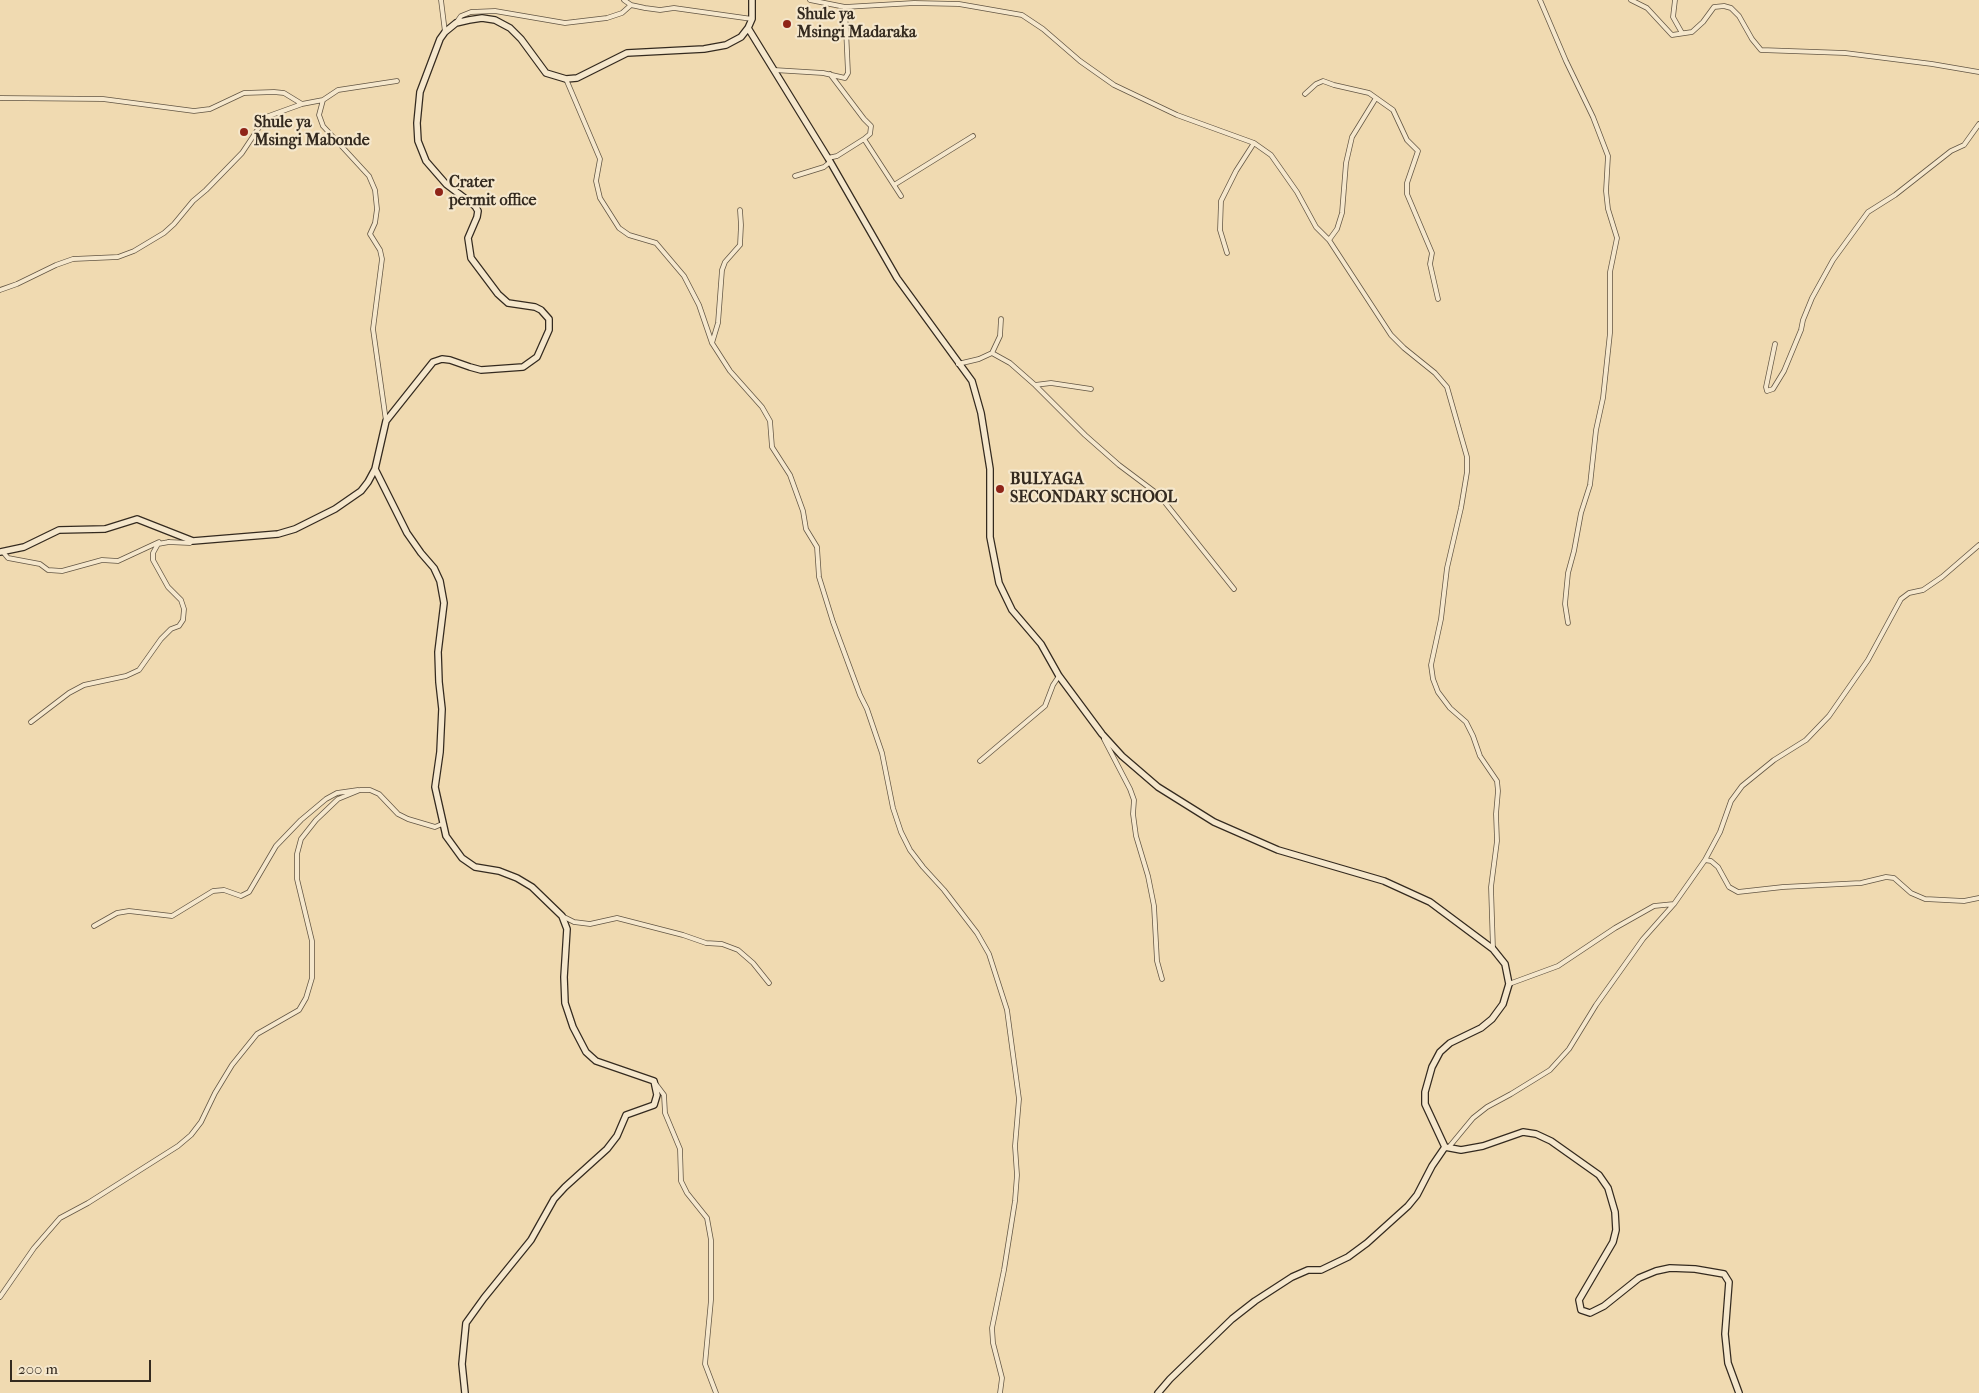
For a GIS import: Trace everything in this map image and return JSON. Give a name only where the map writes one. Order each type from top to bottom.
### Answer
[{"type":"street","points":[[441,0],[445,32]]},
{"type":"street","points":[[624,0],[630,5],[660,10],[674,8],[752,19]]},
{"type":"street","points":[[456,23],[482,18],[495,20],[510,28],[521,39],[546,73],[566,79],[577,78],[628,53],[704,49],[726,45],[741,37],[748,28],[752,19],[752,0]]},
{"type":"street","points":[[810,0],[845,7],[914,3],[959,4],[1022,15],[1043,29],[1080,61],[1114,85],[1177,116],[1254,143],[1271,155],[1297,192],[1316,227],[1328,240],[1391,335],[1435,373],[1447,388],[1467,457],[1461,508],[1448,568],[1442,619],[1431,665],[1433,679],[1438,692],[1450,708],[1466,722],[1480,756],[1497,781],[1497,841],[1491,888],[1493,949]]},
{"type":"street","points":[[1540,0],[1593,117],[1608,156],[1606,192],[1608,209],[1617,238],[1610,272],[1610,333],[1603,398],[1596,430],[1590,485],[1568,573],[1565,604],[1568,622]]},
{"type":"street","points":[[1631,0],[1647,8],[1672,35],[1692,32],[1703,22],[1714,7],[1724,6],[1731,8],[1739,16],[1752,39],[1761,50],[1845,53],[1979,72]]},
{"type":"street","points":[[1675,0],[1673,17],[1682,33]]},
{"type":"street","points":[[386,421],[433,362],[442,359],[450,360],[481,370],[523,367],[537,357],[549,330],[549,319],[542,310],[508,303],[498,294],[471,258],[468,238],[478,217],[478,211],[475,206],[446,184],[426,160],[418,141],[417,123],[420,92],[440,39],[461,16],[471,12],[494,11],[566,23],[607,18],[622,13],[630,5]]},
{"type":"street","points":[[774,70],[830,74],[845,78],[848,73],[845,7]]},
{"type":"street","points":[[748,28],[829,160],[897,278],[972,382],[981,413],[990,470],[990,537],[999,583],[1012,610],[1041,644],[1059,676],[1102,734],[1122,756],[1158,787],[1214,822],[1278,850],[1384,881],[1430,902],[1493,949],[1505,964],[1509,984],[1503,1004],[1492,1019],[1481,1028],[1450,1043],[1440,1052],[1432,1067],[1425,1092],[1425,1104],[1447,1147]]},
{"type":"street","points":[[795,176],[824,168],[829,160],[870,134],[872,126],[864,119],[830,74]]},
{"type":"street","points":[[566,79],[600,159],[596,181],[600,198],[619,228],[629,235],[656,243],[684,276],[700,305],[712,342],[730,371],[762,407],[770,421],[772,447],[790,475],[806,529],[817,547],[819,577],[833,622],[882,753],[892,808],[901,832],[918,862],[944,890],[977,933],[989,954],[1007,1010],[1019,1099],[1015,1146],[1017,1175],[1012,1225],[992,1328],[993,1344],[1002,1378],[1000,1393]]},
{"type":"street","points":[[0,290],[72,259],[118,257],[134,252],[164,233],[174,224],[192,201],[206,190],[242,153],[266,118],[302,104],[323,100],[338,90],[397,81]]},
{"type":"street","points":[[1305,94],[1316,84],[1323,81],[1369,93],[1393,110],[1407,140],[1418,151],[1407,183],[1407,194],[1432,253],[1430,264],[1438,299]]},
{"type":"street","points":[[0,98],[103,99],[194,111],[210,109],[244,93],[274,92],[284,93],[302,104]]},
{"type":"street","points":[[1328,240],[1337,229],[1342,213],[1346,163],[1352,137],[1376,98]]},
{"type":"street","points":[[1,552],[8,558],[40,564],[48,570],[62,572],[102,560],[118,562],[160,542],[190,544],[193,541],[278,534],[294,530],[335,509],[360,490],[375,469],[386,421],[373,329],[382,259],[380,250],[370,234],[375,223],[377,209],[375,190],[369,176],[323,126],[319,115],[323,100]]},
{"type":"street","points":[[1775,344],[1766,387],[1768,391],[1773,389],[1784,371],[1801,330],[1802,320],[1833,260],[1868,212],[1895,195],[1951,151],[1964,145],[1979,124]]},
{"type":"street","points":[[894,185],[973,136]]},
{"type":"street","points":[[864,139],[901,196]]},
{"type":"street","points":[[1227,253],[1220,230],[1221,201],[1254,143]]},
{"type":"street","points":[[712,342],[718,323],[722,270],[725,262],[740,245],[740,210]]},
{"type":"street","points":[[958,364],[979,359],[992,353],[1000,336],[1001,319]]},
{"type":"street","points":[[992,353],[1010,363],[1119,465],[1158,495],[1234,589]]},
{"type":"street","points":[[1035,385],[1051,383],[1091,390]]},
{"type":"street","points":[[375,469],[407,533],[434,568],[440,580],[444,603],[438,652],[442,709],[440,752],[434,787],[442,824],[448,840],[462,858],[475,867],[499,871],[517,878],[532,888],[562,916],[574,922],[590,924],[617,918],[706,943],[722,944],[738,950],[753,963],[769,983]]},
{"type":"street","points":[[1,552],[24,547],[59,530],[104,529],[137,519],[193,541]]},
{"type":"street","points":[[31,722],[84,685],[126,676],[139,670],[161,639],[171,629],[179,626],[183,620],[184,609],[181,600],[168,587],[153,560],[153,552],[158,544],[169,542]]},
{"type":"street","points":[[1158,1393],[1232,1319],[1255,1301],[1308,1270],[1321,1270],[1348,1257],[1366,1243],[1408,1206],[1417,1195],[1432,1166],[1473,1118],[1487,1107],[1550,1070],[1570,1049],[1596,1005],[1627,961],[1643,939],[1674,904],[1705,860],[1720,832],[1731,801],[1742,786],[1774,760],[1806,740],[1828,716],[1868,660],[1901,599],[1909,593],[1923,590],[1942,577],[1979,545]]},
{"type":"street","points":[[980,761],[1045,706],[1053,685],[1059,676]]},
{"type":"street","points":[[1102,734],[1134,800],[1133,814],[1136,836],[1148,876],[1154,906],[1157,961],[1162,979]]},
{"type":"street","points":[[94,926],[117,913],[129,911],[172,916],[213,892],[224,890],[241,896],[249,892],[276,846],[301,820],[326,799],[337,793],[354,789],[370,790],[378,794],[398,814],[408,819],[435,827],[442,824]]},
{"type":"street","points":[[0,1297],[34,1248],[60,1218],[178,1146],[191,1135],[201,1122],[224,1079],[257,1034],[299,1010],[306,998],[312,978],[312,942],[297,879],[296,854],[301,839],[316,820],[338,799],[360,790]]},
{"type":"street","points":[[1705,860],[1712,861],[1718,867],[1729,887],[1738,892],[1783,887],[1861,883],[1886,877],[1894,878],[1925,899],[1964,902],[1979,898]]},
{"type":"street","points":[[1509,984],[1558,966],[1615,928],[1654,906],[1674,904]]},
{"type":"street","points":[[562,916],[567,929],[564,977],[565,1003],[573,1027],[586,1052],[596,1061],[654,1081],[664,1095],[665,1113],[680,1149],[681,1181],[687,1193],[707,1218],[711,1240],[711,1300],[705,1364],[716,1393]]},
{"type":"street","points":[[465,1393],[462,1364],[466,1322],[531,1240],[554,1198],[607,1149],[617,1136],[626,1115],[654,1105],[658,1095],[654,1081]]},
{"type":"street","points":[[1447,1147],[1461,1150],[1483,1146],[1524,1132],[1536,1134],[1551,1141],[1599,1175],[1608,1188],[1615,1212],[1616,1230],[1613,1242],[1579,1300],[1581,1310],[1590,1313],[1604,1306],[1639,1278],[1656,1270],[1670,1268],[1695,1269],[1724,1274],[1729,1282],[1724,1334],[1728,1363],[1740,1393]]},
{"type":"place","name":"Shule ya Msingi Madaraka","points":[[787,24]]},
{"type":"place","name":"Shule ya Msingi Mabonde","points":[[244,132]]},
{"type":"place","name":"Crater permit office","points":[[439,192]]},
{"type":"place","name":"BULYAGA SECONDARY SCHOOL","points":[[1000,489]]}]
